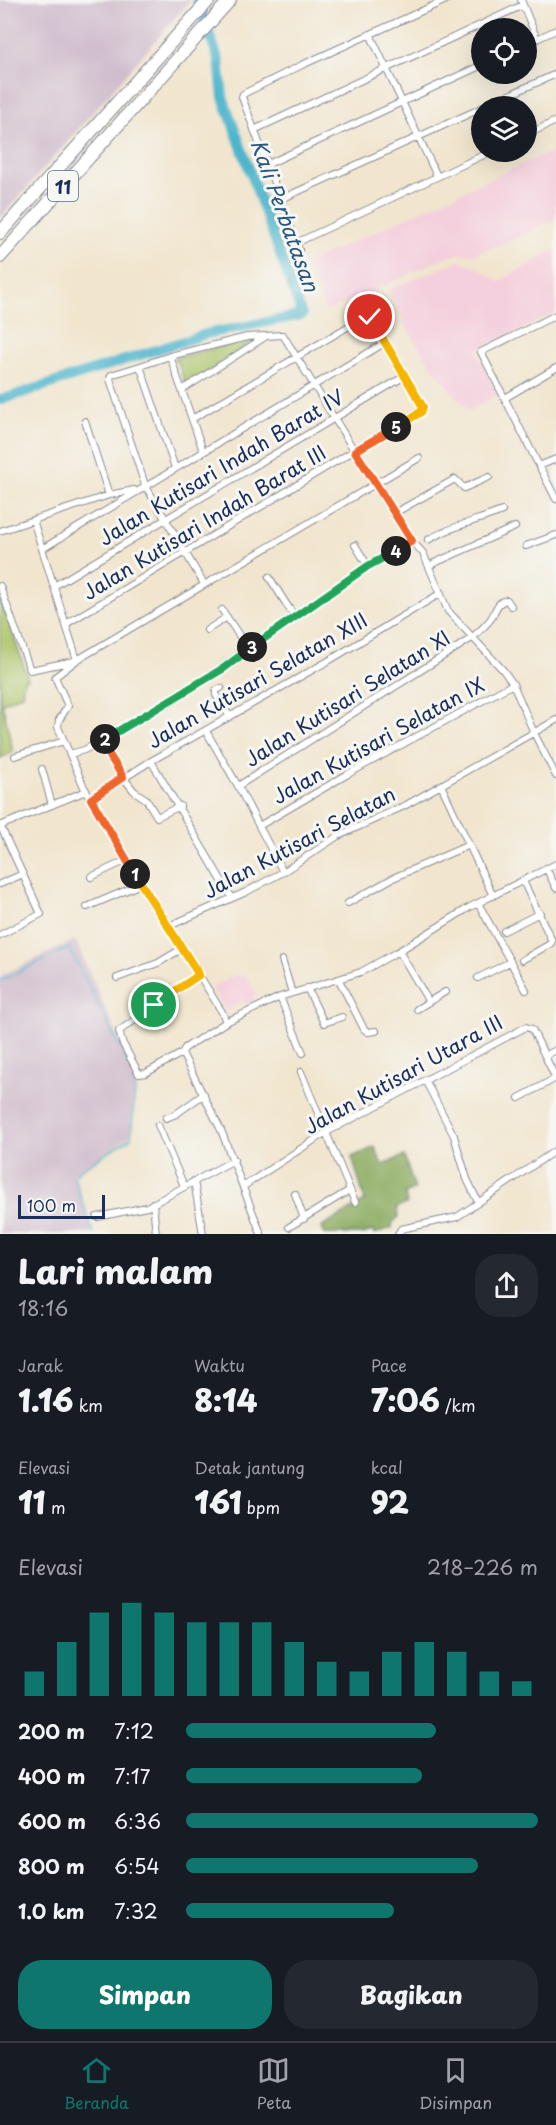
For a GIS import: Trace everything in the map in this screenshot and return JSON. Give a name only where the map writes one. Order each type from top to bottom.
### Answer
[{"type":"highway","name":"11","points":[[0,233],[209,0]]},
{"type":"highway","name":"11","points":[[0,257],[228,2]]},
{"type":"street","points":[[446,0],[246,91],[242,98],[297,246],[471,160]]},
{"type":"street","points":[[254,130],[522,3],[528,18]]},
{"type":"street","points":[[537,39],[556,30]]},
{"type":"street","points":[[370,34],[436,176]]},
{"type":"street","points":[[266,165],[471,70]]},
{"type":"street","points":[[507,96],[556,74]]},
{"type":"street","points":[[279,200],[471,113]]},
{"type":"street","points":[[537,130],[556,121]]},
{"type":"street","points":[[556,315],[481,351],[556,499]]},
{"type":"street","points":[[192,419],[366,316],[372,319],[405,376]]},
{"type":"street","points":[[204,584],[145,485],[110,379],[112,374],[208,345],[282,334],[412,541]]},
{"type":"street","points":[[182,390],[268,335]]},
{"type":"street","points":[[42,549],[386,342]]},
{"type":"street","points":[[170,356],[203,451]]},
{"type":"street","points":[[140,366],[175,468]]},
{"type":"street","points":[[505,398],[556,368]]},
{"type":"street","name":"Jalan Kutisari Indah Barat III","points":[[66,624],[421,412],[423,407],[405,376]]},
{"type":"street","name":"Jalan Kutisari Indah Barat IV","points":[[54,586],[405,376]]},
{"type":"street","points":[[85,421],[109,495]]},
{"type":"street","points":[[226,1022],[86,791],[58,723],[68,704],[54,678],[77,660],[419,458]]},
{"type":"street","points":[[539,466],[556,459]]},
{"type":"street","points":[[393,514],[455,479],[464,488],[489,477]]},
{"type":"street","points":[[0,531],[109,495],[138,490]]},
{"type":"street","points":[[70,754],[101,742],[207,679],[368,566],[412,541],[424,543],[451,527],[502,511]]},
{"type":"street","points":[[33,520],[77,660]]},
{"type":"street","points":[[430,565],[515,528]]},
{"type":"street","points":[[526,546],[556,535]]},
{"type":"street","points":[[424,543],[448,611],[503,670],[513,684],[556,776]]},
{"type":"street","points":[[355,545],[368,566]]},
{"type":"street","points":[[269,578],[294,616]]},
{"type":"street","points":[[0,586],[30,670],[77,660]]},
{"type":"street","name":"Jalan Kutisari Selatan XIII","points":[[91,799],[123,777],[330,660],[441,593]]},
{"type":"street","name":"Jalan Kutisari Selatan XI","points":[[238,786],[472,638],[491,618],[503,600],[506,599],[511,606]]},
{"type":"street","points":[[222,610],[249,650]]},
{"type":"street","points":[[207,630],[227,617]]},
{"type":"street","name":"Jalan Kutisari Selatan IX","points":[[259,826],[357,768],[513,684]]},
{"type":"street","points":[[221,688],[216,691],[216,695],[230,717]]},
{"type":"street","name":"Jalan Kutisari Selatan","points":[[169,926],[283,872],[338,836],[390,813],[556,720]]},
{"type":"street","points":[[206,731],[283,872]]},
{"type":"street","points":[[15,756],[64,741]]},
{"type":"street","points":[[101,742],[123,777],[134,791],[146,798],[157,817],[180,807]]},
{"type":"street","points":[[152,761],[232,898]]},
{"type":"street","points":[[42,769],[52,805]]},
{"type":"street","points":[[441,785],[494,896]]},
{"type":"street","points":[[0,934],[39,917],[41,913],[0,825],[86,791]]},
{"type":"street","points":[[348,903],[393,878],[469,845]]},
{"type":"street","points":[[91,877],[127,860]]},
{"type":"street","points":[[199,975],[129,1022],[118,1033],[140,1075],[182,1053],[185,1048],[226,1022],[280,997],[361,972],[478,903],[556,864]]},
{"type":"street","points":[[546,868],[556,888]]},
{"type":"street","points":[[0,884],[23,874]]},
{"type":"street","points":[[522,960],[554,943],[523,881]]},
{"type":"street","points":[[87,907],[141,884]]},
{"type":"street","points":[[478,903],[526,990]]},
{"type":"street","points":[[504,931],[540,913]]},
{"type":"street","points":[[117,978],[158,963],[183,948]]},
{"type":"street","points":[[399,951],[429,1002]]},
{"type":"street","points":[[282,960],[292,993]]},
{"type":"street","points":[[478,978],[510,962]]},
{"type":"street","points":[[339,980],[364,1029],[368,1032],[376,1031]]},
{"type":"street","points":[[307,988],[324,1023],[342,1017]]},
{"type":"street","points":[[417,1009],[445,992]]},
{"type":"street","points":[[280,997],[303,1053]]},
{"type":"street","name":"Jalan Kutisari Utara III","points":[[244,1186],[325,1133],[527,1026],[532,1029],[556,1078]]},
{"type":"street","points":[[545,1056],[556,1050]]},
{"type":"street","points":[[182,1053],[204,1094],[234,1160],[261,1234]]},
{"type":"street","points":[[300,1072],[355,1202]]},
{"type":"street","points":[[519,1098],[556,1078]]},
{"type":"street","points":[[425,1080],[454,1136],[467,1179],[478,1202]]},
{"type":"street","points":[[166,1118],[176,1114],[204,1094]]},
{"type":"street","points":[[158,1125],[184,1186]]},
{"type":"street","points":[[398,1234],[401,1229],[456,1217],[556,1150]]},
{"type":"street","points":[[97,1218],[142,1209],[234,1160]]},
{"type":"street","points":[[194,1181],[203,1234]]},
{"type":"street","points":[[289,1227],[350,1190]]},
{"type":"street","points":[[295,1194],[304,1219]]},
{"type":"street","points":[[153,1203],[156,1234]]},
{"type":"shaded area","points":[[0,0],[191,0],[0,219]]},
{"type":"shaded area","points":[[556,149],[556,218],[518,238],[474,254],[442,258],[366,295],[326,311],[307,263],[528,162],[537,162],[537,158]]},
{"type":"shaded area","points":[[556,249],[556,313],[476,351],[499,395],[468,411],[430,364],[409,332],[388,290],[459,261],[477,267],[499,282]]},
{"type":"shaded area","points":[[75,940],[136,1078],[130,1136],[73,1175],[94,1234],[0,1234],[0,976]]},
{"type":"shaded area","points":[[237,974],[240,978],[245,974],[257,994],[252,997],[256,1004],[249,1008],[244,1000],[226,1011],[212,988]]},
{"type":"green space","points":[[257,338],[186,387],[179,365],[174,358]]},
{"type":"green space","points":[[0,596],[28,678],[24,680],[22,694],[2,703],[13,752],[0,758]]},
{"type":"green space","points":[[375,1147],[382,1165],[404,1156],[415,1189],[405,1194],[407,1204],[397,1207],[398,1218],[393,1222],[392,1228],[374,1234],[373,1231],[362,1234],[324,1234],[322,1227],[365,1201],[352,1157]]},
{"type":"waterway","name":"Kali Perbatasan","points":[[0,400],[206,334],[302,315],[223,97],[219,61],[197,0]]},
{"type":"waterway","points":[[0,981],[69,948],[136,1078],[131,1138],[78,1171],[74,1177],[94,1234]]},
{"type":"route","points":[[154,1005],[199,975],[141,884],[91,799],[123,777],[101,742],[224,668],[294,616],[368,566],[412,541],[355,451],[423,409],[370,317]]}]
